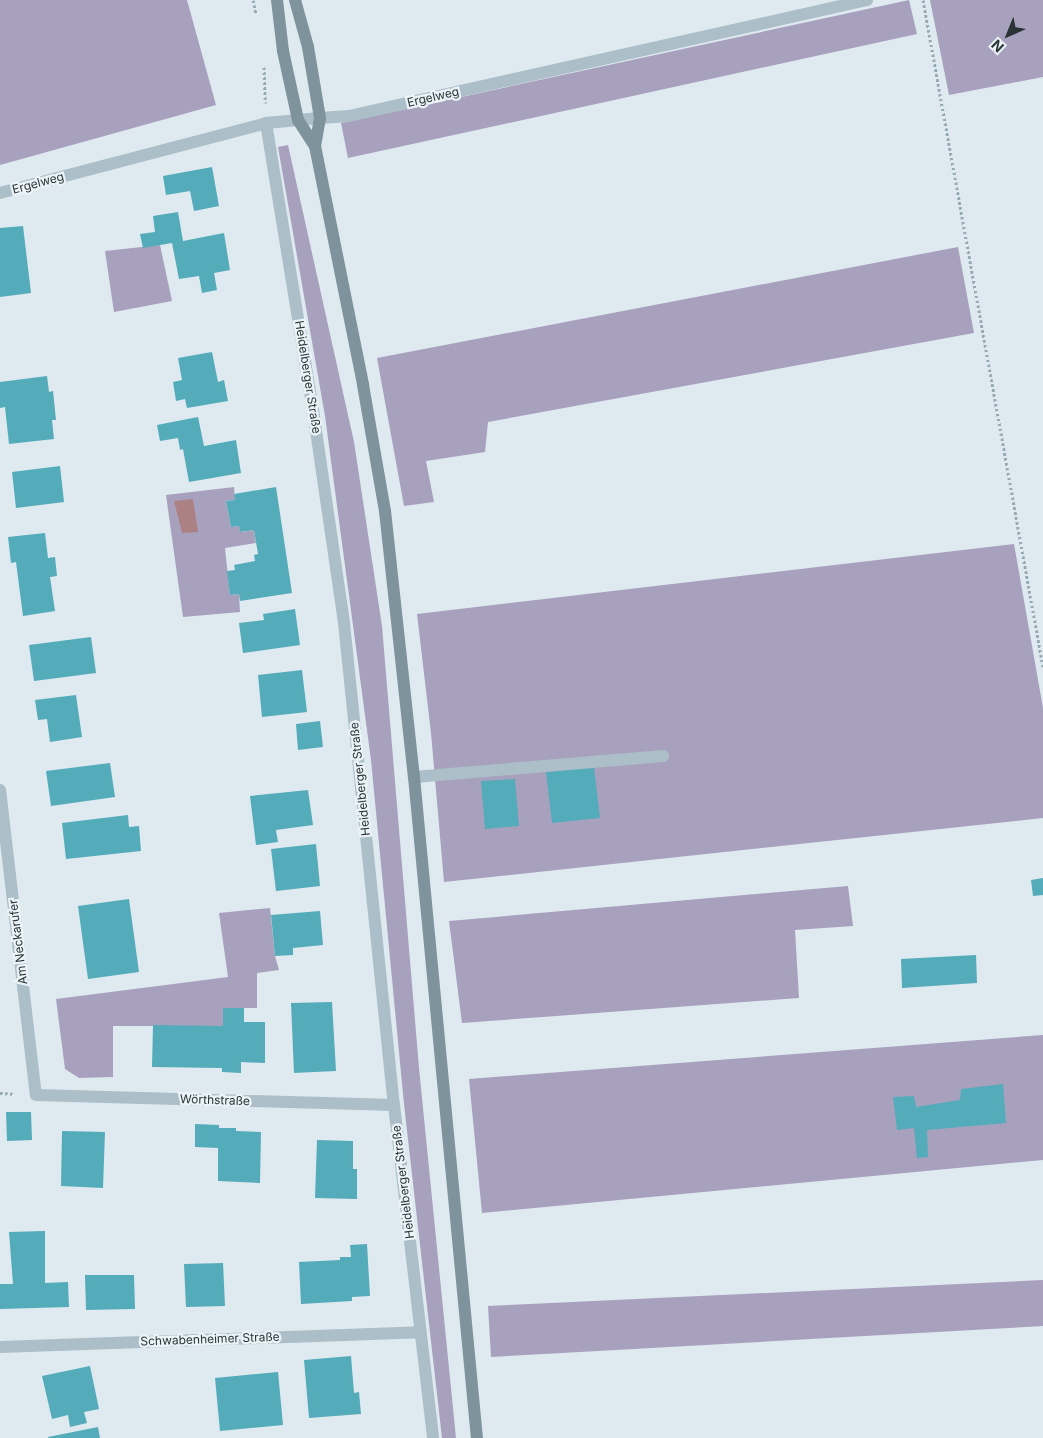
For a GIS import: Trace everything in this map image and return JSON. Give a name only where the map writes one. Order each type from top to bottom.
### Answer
[{"type":"main road","points":[[277,0],[283,51],[298,120],[315,146]]},
{"type":"main road","points":[[294,0],[308,47],[320,118],[315,146],[362,385],[384,511],[414,777],[477,1438]]},
{"type":"street","name":"Ergelweg","points":[[0,193],[266,123],[349,116],[867,0]]},
{"type":"street","name":"Heidelberger Straße","points":[[266,123],[314,410],[344,623],[394,1105],[433,1438]]},
{"type":"street","points":[[414,777],[663,756]]},
{"type":"street","name":"Am Neckarufer","points":[[0,790],[36,1095]]},
{"type":"street","name":"Wörthstraße","points":[[36,1095],[394,1105]]},
{"type":"street","name":"Schwabenheimer Straße","points":[[0,1347],[420,1332]]},
{"type":"path","points":[[253,0],[256,18]]},
{"type":"path","points":[[923,0],[1043,667]]},
{"type":"path","points":[[263,64],[266,123]]},
{"type":"shaded area","points":[[0,0],[187,0],[216,105],[0,165]]},
{"type":"shaded area","points":[[909,0],[917,34],[348,158],[341,123]]},
{"type":"shaded area","points":[[930,0],[1043,0],[1043,77],[949,95]]},
{"type":"shaded area","points":[[288,145],[354,442],[382,626],[419,1068],[456,1438],[442,1438],[404,1104],[371,760],[325,416],[278,147]]},
{"type":"shaded area","points":[[160,245],[172,301],[114,312],[105,251]]},
{"type":"shaded area","points":[[958,247],[974,333],[488,422],[485,452],[426,461],[434,502],[404,506],[377,358]]},
{"type":"shaded area","points":[[234,487],[235,500],[226,501],[231,527],[239,526],[241,532],[254,530],[256,543],[225,548],[230,595],[239,594],[240,612],[183,617],[166,495]]},
{"type":"shaded area","points":[[193,499],[198,532],[182,533],[174,501]]},
{"type":"shaded area","points":[[1014,544],[1043,708],[1043,818],[444,882],[431,733],[417,614]]},
{"type":"shaded area","points":[[848,886],[853,926],[795,930],[799,998],[462,1023],[449,921]]},
{"type":"shaded area","points":[[270,908],[275,956],[279,970],[257,973],[257,1008],[223,1008],[223,1026],[113,1026],[113,1077],[79,1078],[65,1069],[56,999],[228,977],[219,913]]},
{"type":"shaded area","points":[[1043,1035],[1043,1160],[482,1213],[469,1079]]},
{"type":"shaded area","points":[[1043,1280],[1043,1326],[491,1357],[488,1306]]},
{"type":"building","points":[[212,167],[219,206],[194,211],[190,191],[166,195],[163,176]]},
{"type":"building","points":[[178,212],[183,241],[224,233],[230,270],[214,273],[217,290],[202,293],[199,276],[179,279],[172,243],[143,248],[140,234],[155,232],[153,216]]},
{"type":"building","points":[[23,226],[31,293],[0,297],[0,228]]},
{"type":"building","points":[[212,352],[218,382],[224,380],[228,401],[187,408],[185,399],[176,401],[173,382],[182,380],[178,358]]},
{"type":"building","points":[[47,376],[49,392],[53,391],[56,420],[52,420],[54,439],[9,444],[5,407],[0,408],[0,382]]},
{"type":"building","points":[[198,417],[204,446],[236,440],[241,473],[189,482],[183,449],[180,450],[178,438],[160,441],[157,425]]},
{"type":"building","points":[[60,466],[64,502],[16,508],[12,472]]},
{"type":"building","points":[[276,487],[292,593],[240,601],[239,594],[230,595],[227,571],[235,570],[234,565],[255,561],[254,555],[258,554],[254,530],[240,532],[239,526],[231,527],[226,501],[235,500],[234,494]]},
{"type":"building","points":[[45,533],[48,558],[55,557],[57,576],[50,577],[55,611],[23,616],[16,562],[11,563],[8,537]]},
{"type":"building","points":[[295,609],[300,645],[243,653],[239,623],[264,620],[263,614]]},
{"type":"building","points":[[91,637],[96,673],[34,681],[29,645]]},
{"type":"building","points":[[302,670],[307,712],[262,717],[258,675]]},
{"type":"building","points":[[76,695],[82,737],[50,742],[47,719],[38,720],[35,700]]},
{"type":"building","points":[[320,721],[323,747],[298,750],[296,724]]},
{"type":"building","points":[[110,763],[115,797],[51,806],[46,771]]},
{"type":"building","points":[[594,767],[600,818],[552,823],[546,772]]},
{"type":"building","points":[[515,779],[519,826],[485,829],[481,781]]},
{"type":"building","points":[[308,790],[313,825],[276,830],[278,842],[256,845],[250,796]]},
{"type":"building","points":[[128,815],[129,827],[139,826],[141,851],[66,859],[62,823]]},
{"type":"building","points":[[316,844],[320,886],[276,891],[271,849]]},
{"type":"building","points":[[1043,878],[1043,895],[1033,896],[1031,880]]},
{"type":"building","points":[[129,899],[139,972],[88,979],[78,906]]},
{"type":"building","points":[[320,911],[323,945],[293,948],[293,955],[275,956],[271,915]]},
{"type":"building","points":[[976,955],[977,983],[902,988],[901,959]]},
{"type":"building","points":[[332,1002],[336,1071],[294,1073],[291,1003]]},
{"type":"building","points":[[223,1008],[244,1008],[244,1022],[265,1022],[265,1063],[241,1062],[241,1073],[222,1072],[222,1068],[152,1067],[153,1025],[223,1026]]},
{"type":"building","points":[[1003,1084],[1006,1123],[927,1130],[928,1157],[917,1158],[914,1128],[897,1130],[893,1097],[914,1096],[916,1107],[960,1100],[961,1089]]},
{"type":"building","points":[[6,1112],[31,1112],[32,1140],[7,1141]]},
{"type":"building","points":[[195,1124],[219,1125],[219,1128],[236,1128],[236,1131],[261,1132],[260,1183],[218,1181],[218,1148],[195,1147]]},
{"type":"building","points":[[62,1131],[105,1132],[103,1188],[61,1186]]},
{"type":"building","points":[[317,1140],[353,1141],[353,1169],[357,1169],[357,1199],[315,1198]]},
{"type":"building","points":[[45,1231],[45,1283],[68,1282],[69,1307],[0,1309],[0,1284],[13,1284],[9,1232]]},
{"type":"building","points":[[367,1244],[370,1296],[352,1297],[352,1301],[301,1304],[299,1262],[340,1260],[340,1257],[351,1257],[350,1245]]},
{"type":"building","points":[[223,1263],[225,1306],[186,1307],[184,1264]]},
{"type":"building","points":[[85,1275],[134,1275],[135,1309],[86,1310]]},
{"type":"building","points":[[351,1356],[354,1393],[359,1392],[361,1414],[309,1418],[304,1360]]},
{"type":"building","points":[[90,1366],[99,1409],[84,1412],[87,1423],[70,1427],[68,1415],[52,1419],[42,1376]]},
{"type":"building","points":[[278,1372],[283,1425],[220,1431],[215,1378]]},
{"type":"building","points":[[98,1427],[100,1438],[48,1438],[48,1437]]}]
